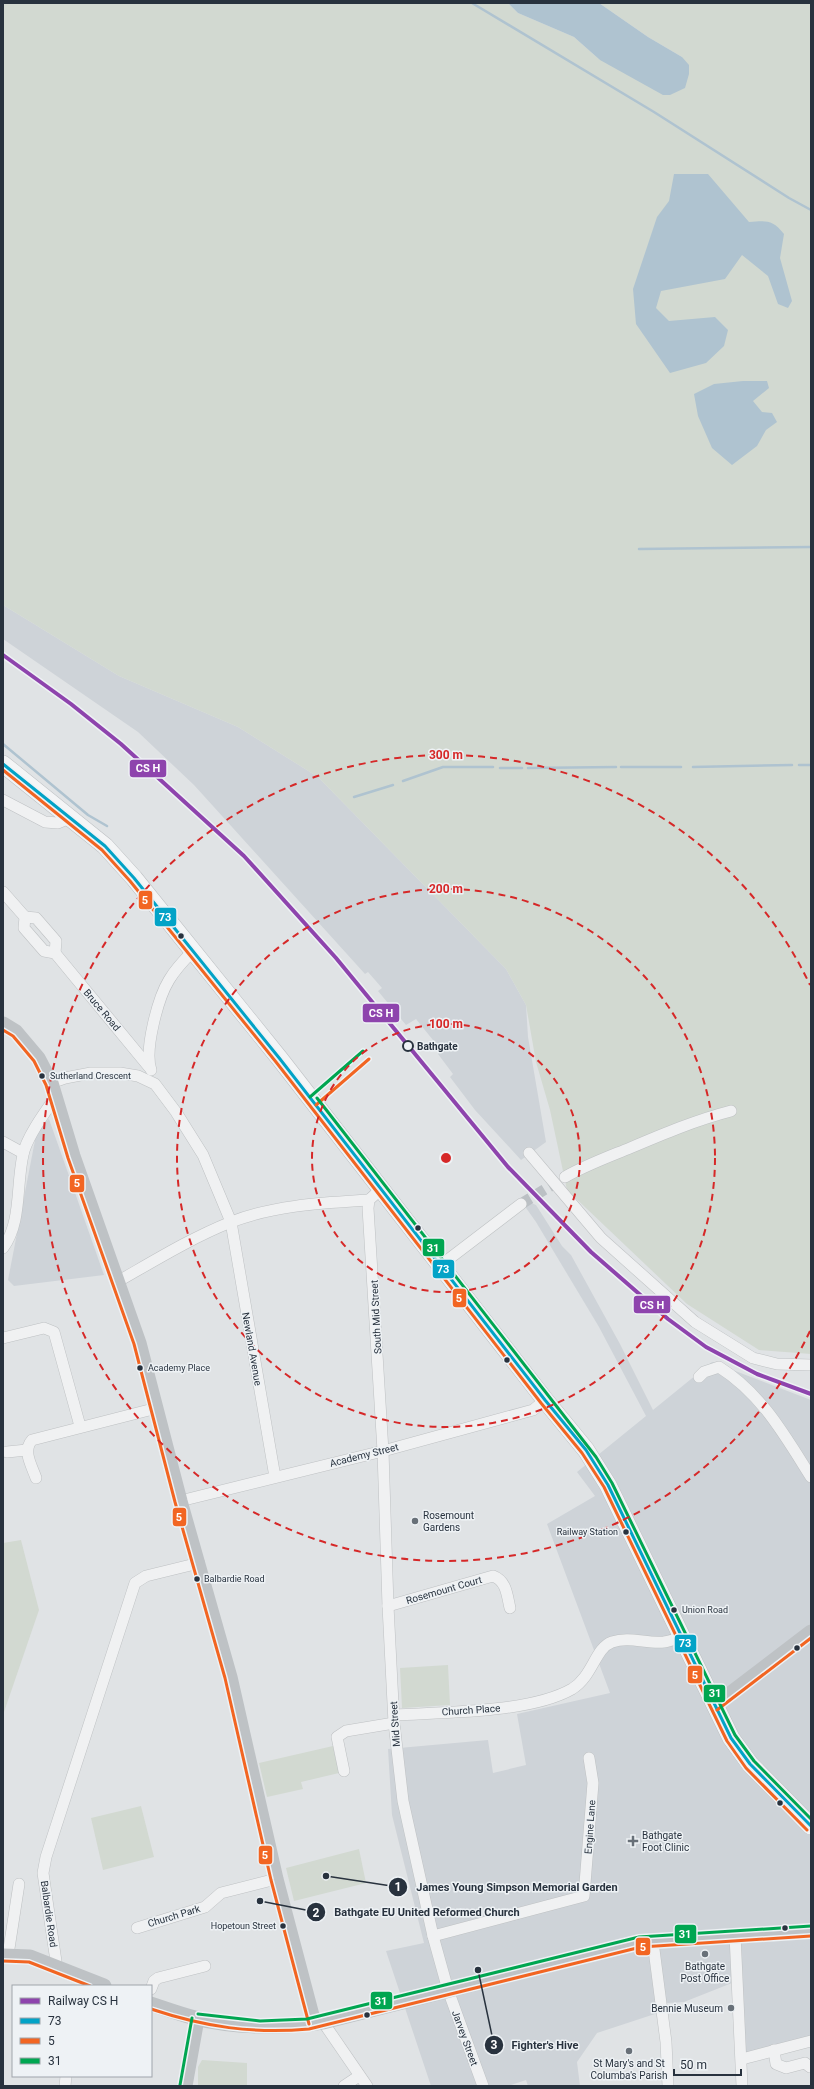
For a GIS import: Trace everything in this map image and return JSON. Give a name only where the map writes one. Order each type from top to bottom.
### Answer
[{"type":"main road","points":[[3,764],[105,846],[134,878],[193,951],[375,1195],[441,1265],[544,1400],[586,1450],[608,1485],[714,1706],[731,1738],[750,1764],[811,1826]]},
{"type":"main road","points":[[3,1024],[16,1032],[38,1058],[51,1083],[117,1282],[139,1343],[180,1501],[199,1563],[230,1677],[276,1879],[318,2023]]},
{"type":"main road","points":[[714,1706],[811,1632]]},
{"type":"main road","points":[[152,2004],[197,2019],[266,2026],[300,2026],[318,2023],[640,1942],[811,1931]]},
{"type":"main road","points":[[5,1955],[30,1957],[57,1968],[81,1982],[98,1985]]},
{"type":"main road","points":[[185,2086],[197,2019]]},
{"type":"street","points":[[3,800],[45,822],[58,823],[70,818]]},
{"type":"street","name":"Bruce Road","points":[[3,892],[25,916],[36,918],[56,941],[55,953]]},
{"type":"street","name":"Bruce Road","points":[[25,916],[24,928],[44,951],[55,953],[149,1067]]},
{"type":"street","points":[[193,951],[180,963],[168,981],[159,1004],[153,1026],[149,1067],[155,1084],[176,1112],[203,1155],[231,1222]]},
{"type":"street","points":[[51,1083],[65,1078],[91,1073],[120,1073],[138,1076],[155,1084]]},
{"type":"street","points":[[3,1248],[14,1224],[23,1153],[42,1115],[55,1098]]},
{"type":"street","points":[[566,1177],[581,1168],[660,1135],[705,1118],[731,1111]]},
{"type":"street","points":[[3,1142],[23,1153]]},
{"type":"street","points":[[529,1153],[601,1238],[695,1322],[753,1358],[777,1364],[811,1365]]},
{"type":"street","points":[[117,1282],[185,1244],[231,1222],[261,1213],[289,1207],[375,1195]]},
{"type":"street","name":"South Mid Street","points":[[375,1195],[383,1452]]},
{"type":"street","points":[[441,1265],[521,1204]]},
{"type":"street","name":"Newland Avenue","points":[[231,1222],[275,1476]]},
{"type":"street","points":[[3,1338],[44,1328],[54,1332],[80,1426]]},
{"type":"street","points":[[699,1377],[704,1372],[718,1368],[737,1379],[770,1415],[811,1477]]},
{"type":"street","name":"Academy Street","points":[[180,1501],[275,1476],[383,1452],[533,1410],[544,1400]]},
{"type":"street","points":[[36,1478],[27,1450],[28,1445],[32,1440],[80,1426],[157,1408]]},
{"type":"street","points":[[7,1452],[27,1450]]},
{"type":"street","name":"Mid Street","points":[[383,1452],[388,1606],[395,1719],[403,1801],[433,1936],[448,1990]]},
{"type":"street","name":"Balbardie Road","points":[[57,1968],[43,1873],[46,1857],[135,1583],[146,1576],[199,1563]]},
{"type":"street","name":"Rosemount Court","points":[[388,1606],[493,1576],[504,1583],[507,1604]]},
{"type":"street","name":"Church Place","points":[[344,1771],[338,1737],[346,1731],[395,1719],[505,1707],[546,1700],[573,1688],[588,1675],[603,1646],[613,1642],[625,1640],[664,1642],[682,1637]]},
{"type":"street","name":"Engine Lane","points":[[433,1936],[584,1896],[593,1783],[589,1758]]},
{"type":"street","name":"Church Park","points":[[137,1928],[205,1907],[221,1893],[276,1879]]},
{"type":"street","points":[[5,1955],[19,1884]]},
{"type":"street","points":[[735,1935],[742,2059],[742,2086]]},
{"type":"street","points":[[653,1942],[666,2042],[668,2086]]},
{"type":"street","points":[[152,1986],[154,1981],[158,1978],[205,1966]]},
{"type":"street","name":"Jarvey Street","points":[[448,1990],[483,2086]]},
{"type":"street","points":[[318,2023],[367,2086]]},
{"type":"street","points":[[742,2059],[811,2041]]},
{"type":"street","points":[[774,2050],[776,2064],[786,2068],[805,2063],[810,2067]]},
{"type":"street","points":[[344,2086],[359,2076]]},
{"type":"shaded area","points":[[3,3],[508,3],[518,13],[574,37],[600,60],[682,57],[648,37],[599,3],[811,3],[811,1354],[759,1350],[687,1304],[567,1190],[550,1110],[536,1062],[526,1005],[506,969],[318,777],[238,727],[119,676],[3,605]]},
{"type":"shaded area","points":[[3,605],[119,676],[238,727],[318,777],[506,969],[526,1005],[528,1037],[546,1142],[521,1160],[475,1110],[450,1077],[453,1074],[438,1054],[441,1050],[416,1019],[406,1025],[378,991],[382,988],[368,972],[365,974],[194,785],[138,732],[3,639]]},
{"type":"shaded area","points":[[49,1119],[104,1275],[14,1286],[8,1280],[37,1130]]},
{"type":"shaded area","points":[[519,1198],[536,1205],[562,1246],[571,1255],[620,1344],[653,1410],[712,1362],[811,1400],[811,2041],[742,2059],[737,1981],[684,2002],[667,2003],[667,2010],[597,2033],[577,2062],[580,2086],[528,2086],[526,2080],[508,2086],[431,2086],[386,1951],[424,1943],[392,1815],[388,1749],[488,1740],[493,1773],[526,1765],[517,1714],[610,1693],[547,1524],[595,1496],[577,1472],[646,1416],[599,1327],[536,1222]]},
{"type":"shaded area","points":[[21,1540],[39,1610],[3,1715],[3,1543]]},
{"type":"shaded area","points":[[448,1665],[450,1705],[402,1708],[400,1668]]},
{"type":"shaded area","points":[[333,1746],[339,1773],[301,1782],[303,1789],[267,1797],[259,1763]]},
{"type":"shaded area","points":[[141,1806],[154,1857],[103,1870],[91,1818]]},
{"type":"shaded area","points":[[359,1849],[366,1883],[294,1901],[286,1868]]},
{"type":"shaded area","points":[[202,2060],[247,2063],[247,2086],[198,2086],[198,2067]]},
{"type":"water","points":[[508,3],[599,3],[648,37],[682,57],[689,65],[689,74],[685,88],[670,95],[663,95],[600,60],[574,37],[518,13]]},
{"type":"water","points":[[674,174],[708,174],[749,222],[768,222],[780,229],[784,234],[780,258],[792,301],[788,308],[778,304],[768,276],[742,255],[725,279],[661,291],[656,308],[669,321],[715,317],[728,330],[724,346],[706,363],[670,373],[636,324],[633,289],[657,217],[669,201]]},
{"type":"water","points":[[743,381],[767,381],[769,388],[753,401],[762,412],[772,413],[777,422],[766,430],[757,446],[732,465],[712,448],[698,416],[694,394],[714,384]]},
{"type":"waterway","points":[[472,3],[654,112],[789,198],[811,210]]},
{"type":"waterway","points":[[639,549],[811,547]]},
{"type":"waterway","points":[[3,744],[88,815],[107,826]]},
{"type":"waterway","points":[[693,767],[792,765]]},
{"type":"waterway","points":[[799,765],[811,765]]},
{"type":"waterway","points":[[403,781],[443,767],[493,767]]},
{"type":"waterway","points":[[528,768],[616,767]]},
{"type":"waterway","points":[[621,767],[681,767]]},
{"type":"waterway","points":[[500,768],[522,768]]},
{"type":"waterway","points":[[354,797],[393,785]]},
{"type":"tunnel","points":[[521,1204],[565,1177]]},
{"type":"transit line","points":[[3,655],[71,704],[121,744],[244,856],[336,958],[508,1167],[591,1252],[668,1319],[706,1347],[757,1374],[811,1394]]},
{"type":"transit line","name":"73","points":[[3,764],[105,846],[134,878],[280,1059],[545,1400],[586,1450],[608,1485],[731,1738],[750,1764],[811,1826]]},
{"type":"transit line","name":"5","points":[[3,770],[102,850],[130,881],[276,1062],[541,1403],[582,1453],[604,1487],[727,1741],[746,1768],[807,1830]]},
{"type":"transit line","name":"5","points":[[3,1030],[13,1036],[34,1061],[46,1085],[68,1158],[134,1344],[175,1502],[225,1678],[271,1880],[309,2024]]},
{"type":"transit line","name":"31","points":[[310,1097],[363,1051]]},
{"type":"transit line","name":"5","points":[[316,1105],[369,1059]]},
{"type":"transit line","name":"31","points":[[317,1098],[596,1457],[612,1483],[735,1735],[754,1761],[811,1819]]},
{"type":"transit line","name":"5","points":[[717,1710],[811,1638]]},
{"type":"transit line","name":"31","points":[[198,2014],[260,2021],[307,2019],[639,1937],[811,1926]]},
{"type":"transit line","name":"5","points":[[152,2009],[210,2025],[229,2028],[268,2031],[309,2029],[641,1947],[811,1936]]},
{"type":"transit line","name":"5","points":[[3,1961],[29,1962],[87,1985]]},
{"type":"transit line","name":"31","points":[[180,2085],[192,2018]]},
{"type":"place","name":"Bathgate","points":[[408,1046]]},
{"type":"place","name":"Sutherland Crescent","points":[[42,1076]]},
{"type":"place","name":"Academy Place","points":[[140,1368]]},
{"type":"place","name":"Rosemount Gardens","points":[[415,1521]]},
{"type":"place","name":"Railway Station","points":[[626,1532]]},
{"type":"place","name":"Balbardie Road","points":[[197,1579]]},
{"type":"place","name":"Union Road","points":[[674,1610]]},
{"type":"place","name":"Bathgate Foot Clinic","points":[[633,1841]]},
{"type":"place","name":"James Young Simpson Memorial Garden","points":[[326,1876]]},
{"type":"place","name":"Bathgate EU United Reformed Church","points":[[260,1901]]},
{"type":"place","name":"Hopetoun Street","points":[[283,1926]]},
{"type":"place","name":"Bathgate Post Office","points":[[705,1954]]},
{"type":"place","name":"Fighter's Hive","points":[[478,1970]]},
{"type":"place","name":"Bennie Museum","points":[[731,2008]]},
{"type":"place","name":"St Mary's and St Columba's Parish","points":[[629,2051]]}]
